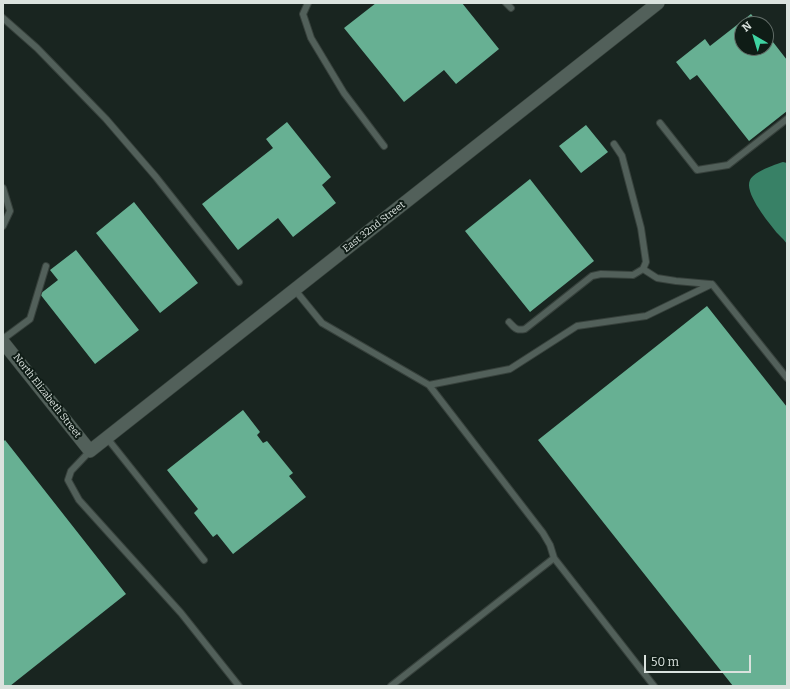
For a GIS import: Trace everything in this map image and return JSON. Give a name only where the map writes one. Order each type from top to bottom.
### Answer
[{"type":"street","name":"East 32nd Street","points":[[90,451],[658,3]]},
{"type":"street","name":"North Elizabeth Street","points":[[3,340],[90,451]]},
{"type":"lane","points":[[308,3],[303,14],[312,38],[344,92],[384,146]]},
{"type":"lane","points":[[3,18],[37,48],[106,119],[156,177],[239,282]]},
{"type":"lane","points":[[660,123],[697,170],[728,165],[787,119]]},
{"type":"lane","points":[[509,322],[519,330],[525,329],[592,276],[601,274],[633,275],[643,269],[646,262],[641,228],[622,156],[614,144]]},
{"type":"lane","points":[[3,188],[10,211],[3,226]]},
{"type":"lane","points":[[3,340],[30,319],[46,266]]},
{"type":"lane","points":[[643,269],[657,278],[676,282],[712,284],[787,378]]},
{"type":"lane","points":[[429,385],[510,368],[577,326],[646,316],[712,284]]},
{"type":"lane","points":[[295,290],[322,324],[429,385],[543,533],[550,545],[554,558],[654,686]]},
{"type":"lane","points":[[107,438],[204,560]]},
{"type":"lane","points":[[90,451],[71,471],[68,480],[79,500],[180,613],[239,686]]},
{"type":"lane","points":[[391,686],[554,558]]},
{"type":"shaded area","points":[[783,162],[787,163],[787,244],[761,212],[753,198],[749,185],[750,180],[756,174]]},
{"type":"building","points":[[376,3],[462,3],[499,49],[456,84],[444,70],[404,102],[344,28]]},
{"type":"building","points":[[734,27],[734,56],[774,56],[774,43],[787,60],[787,111],[749,141],[697,75],[690,80],[676,62],[705,39],[710,46]]},
{"type":"building","points":[[287,122],[331,177],[322,185],[336,203],[293,237],[278,218],[238,250],[202,204],[273,148],[266,139]]},
{"type":"building","points":[[586,125],[608,152],[581,173],[559,146]]},
{"type":"building","points":[[530,179],[594,261],[530,312],[465,231]]},
{"type":"building","points":[[134,202],[198,283],[160,313],[96,233]]},
{"type":"building","points":[[76,250],[139,330],[95,364],[40,294],[58,280],[50,270]]},
{"type":"building","points":[[707,306],[787,407],[787,686],[733,686],[538,440]]},
{"type":"building","points":[[243,410],[260,432],[257,435],[263,443],[267,441],[293,473],[289,476],[306,497],[233,554],[217,534],[213,537],[194,513],[198,509],[167,470]]},
{"type":"building","points":[[5,440],[126,594],[10,686],[3,686],[3,442]]}]
